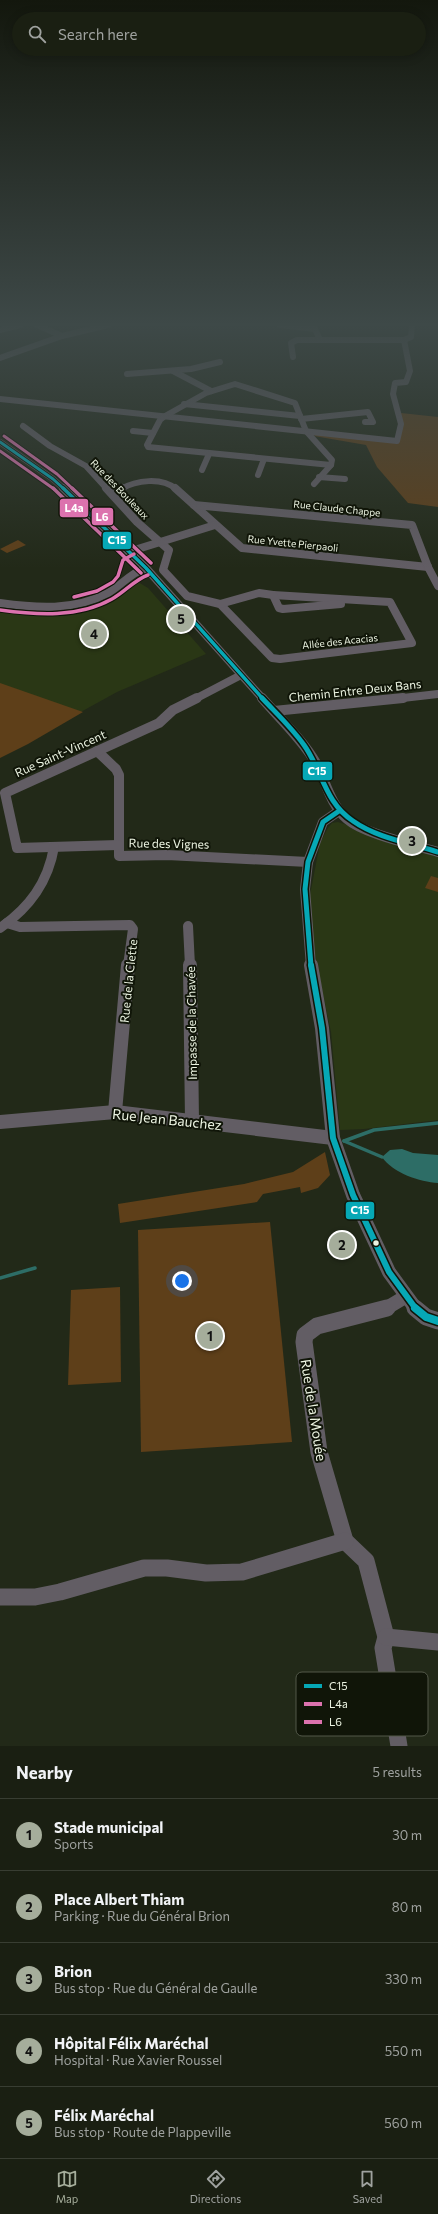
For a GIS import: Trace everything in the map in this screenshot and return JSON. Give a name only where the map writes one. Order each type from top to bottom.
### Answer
[{"type":"street","points":[[73,406],[397,441],[401,424],[396,406]]},
{"type":"street","points":[[180,406],[160,420],[147,444],[148,447],[331,465]]},
{"type":"street","points":[[206,406],[300,417],[368,412],[373,422],[365,422]]},
{"type":"street","points":[[296,406],[306,431],[332,460],[331,465],[314,484]]},
{"type":"street","name":"Rue des Bouleaux","points":[[23,426],[50,446],[86,466],[137,522],[160,542]]},
{"type":"street","points":[[133,431],[153,433]]},
{"type":"street","points":[[0,442],[53,479],[146,568],[304,745],[339,811],[348,819],[369,830],[438,852]]},
{"type":"street","points":[[202,470],[209,454]]},
{"type":"street","points":[[258,475],[264,459]]},
{"type":"street","points":[[319,477],[345,479]]},
{"type":"street","name":"Rue Yvette Pierpaoli","points":[[112,494],[128,485],[147,481],[169,483],[242,548],[428,567]]},
{"type":"street","name":"Rue Claude Chappe","points":[[194,505],[412,525],[428,567],[438,586]]},
{"type":"street","points":[[128,552],[215,525]]},
{"type":"street","points":[[160,542],[170,552],[164,570],[185,594],[220,604]]},
{"type":"street","points":[[124,579],[129,564],[137,560]]},
{"type":"street","points":[[0,602],[29,607],[62,607],[95,599],[118,586],[124,579],[135,572],[146,568]]},
{"type":"street","name":"Allée des Acacias","points":[[259,593],[364,602],[390,602],[412,644],[280,659],[272,658],[220,604],[259,593]]},
{"type":"street","name":"Allée des Acacias","points":[[273,595],[279,608],[283,610],[364,602]]},
{"type":"street","name":"Rue Saint-Vincent","points":[[118,845],[17,848],[5,793],[159,723],[173,710],[241,675]]},
{"type":"street","name":"Chemin Entre Deux Bans","points":[[274,711],[438,694]]},
{"type":"street","name":"Rue des Vignes","points":[[96,751],[116,768],[119,775],[119,856],[168,855],[308,862]]},
{"type":"street","points":[[339,811],[328,817],[323,822],[308,862],[305,889],[310,952],[322,1028],[333,1138],[353,1195],[380,1255],[405,1297],[426,1317],[438,1321]]},
{"type":"street","points":[[4,925],[31,902],[52,863],[54,847]]},
{"type":"street","name":"Rue de la Clette","points":[[4,925],[20,927],[124,924],[130,925],[133,929],[127,965],[123,1034],[115,1112]]},
{"type":"street","name":"Impasse de la Chavée","points":[[188,926],[192,1002],[192,1121]]},
{"type":"street","name":"Rue Jean Bauchez","points":[[0,1122],[115,1112],[333,1138]]},
{"type":"street","name":"Rue de la Mouée","points":[[345,1541],[319,1452],[304,1342],[305,1335],[317,1326],[385,1309],[405,1297]]},
{"type":"street","points":[[0,1597],[35,1597],[60,1592],[144,1568],[167,1568],[206,1573],[242,1572],[345,1541],[366,1561],[386,1637],[383,1648],[387,1672]]},
{"type":"street","points":[[386,1637],[438,1642]]},
{"type":"street","points":[[397,1736],[399,1746]]},
{"type":"shaded area","points":[[401,413],[438,417],[438,507],[408,503],[377,467],[366,445],[314,436],[316,434],[397,441]]},
{"type":"shaded area","points":[[18,540],[26,545],[7,553],[0,549]]},
{"type":"shaded area","points":[[138,582],[148,588],[206,654],[117,692],[68,719],[0,694],[0,608],[45,614],[85,609],[116,596],[131,584]]},
{"type":"shaded area","points":[[0,683],[83,712],[28,744],[0,758]]},
{"type":"shaded area","points":[[338,822],[438,855],[438,1120],[364,1129],[340,1130],[331,1032],[314,951],[310,895],[320,843],[332,823]]},
{"type":"shaded area","points":[[431,876],[438,878],[438,892],[425,888]]},
{"type":"shaded area","points":[[325,1152],[330,1175],[318,1188],[301,1193],[300,1187],[263,1194],[257,1202],[120,1223],[118,1204],[244,1184],[293,1172]]},
{"type":"shaded area","points":[[270,1222],[292,1442],[141,1452],[138,1230]]},
{"type":"shaded area","points":[[120,1287],[121,1382],[68,1385],[71,1290]]},
{"type":"water","points":[[402,1149],[413,1153],[438,1155],[438,1183],[423,1181],[407,1176],[393,1168],[382,1157],[390,1150]]},
{"type":"waterway","points":[[382,1157],[344,1141],[374,1130],[438,1123]]},
{"type":"waterway","points":[[0,1278],[35,1268]]},
{"type":"transit line","name":"L6","points":[[4,436],[57,474],[151,563]]},
{"type":"transit line","name":"C15","points":[[0,442],[53,479],[146,568],[304,745],[329,795],[342,813],[366,829],[395,840],[438,852]]},
{"type":"transit line","name":"L4a","points":[[0,451],[49,484],[141,573]]},
{"type":"transit line","name":"L6","points":[[74,597],[97,591],[108,586],[117,578],[123,560],[134,554]]},
{"type":"transit line","name":"L4a","points":[[0,610],[58,614],[86,609],[112,599],[134,582],[148,575]]},
{"type":"transit line","name":"C15","points":[[339,811],[323,822],[308,862],[305,889],[309,952],[322,1028],[333,1138],[353,1195],[389,1272],[415,1308],[426,1317],[438,1321]]},
{"type":"place","name":"Félix Maréchal","points":[[181,619]]},
{"type":"place","name":"Hôpital Félix Maréchal","points":[[94,634]]},
{"type":"place","name":"Brion","points":[[412,841]]},
{"type":"place","name":"Place Albert Thiam","points":[[342,1245]]},
{"type":"place","name":"Stade municipal","points":[[210,1336]]}]
